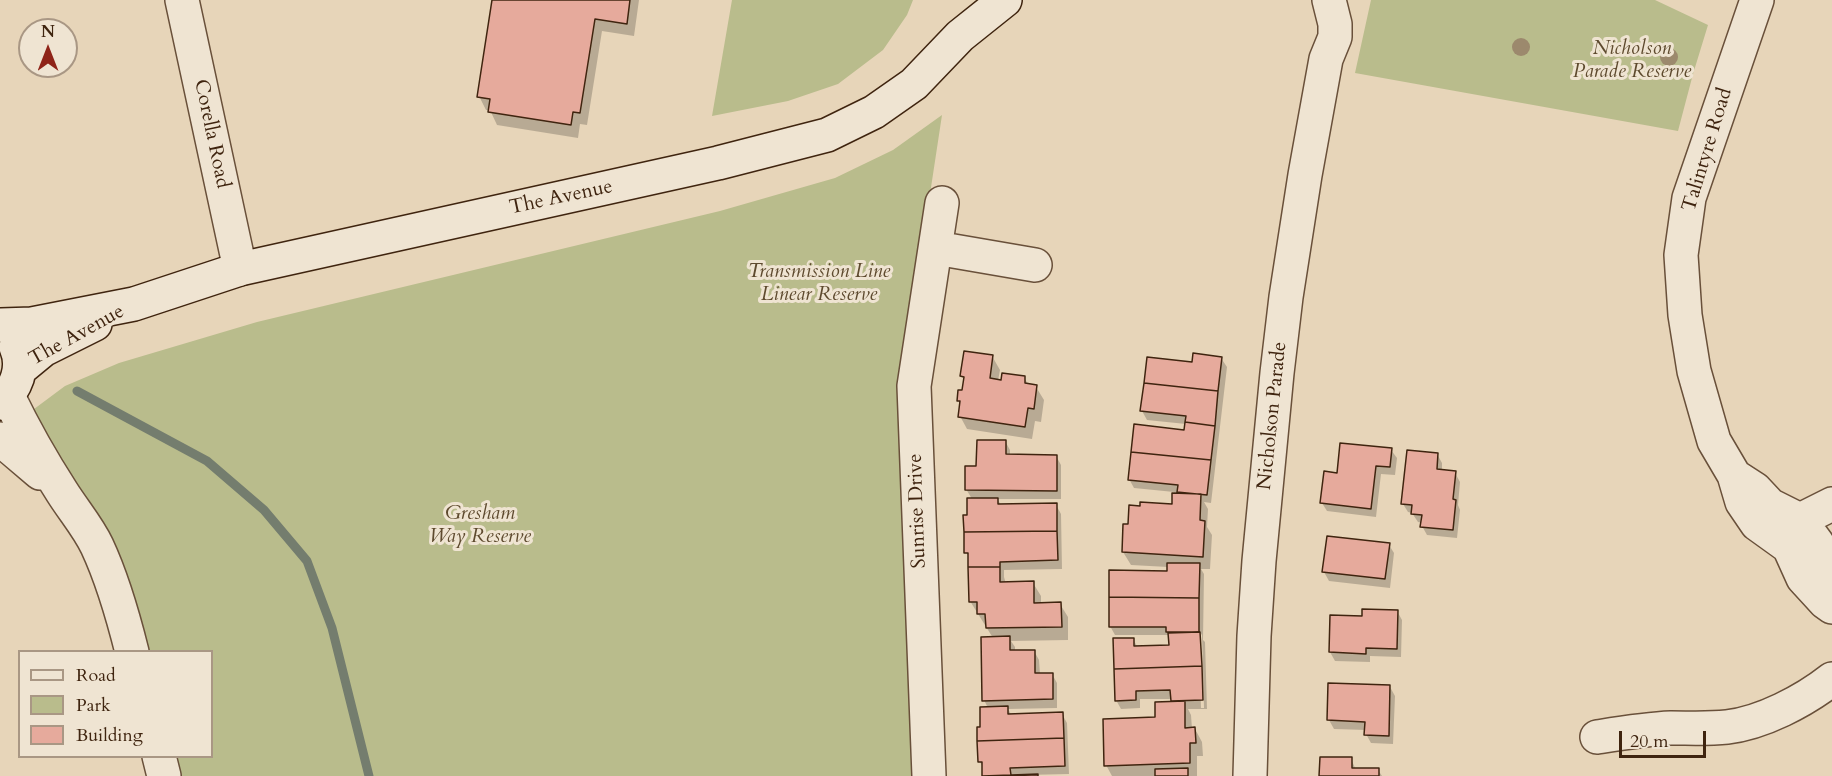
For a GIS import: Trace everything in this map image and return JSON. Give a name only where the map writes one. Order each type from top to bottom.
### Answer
[{"type":"street","name":"Corella Road","points":[[182,0],[240,269]]},
{"type":"street","name":"The Avenue","points":[[960,36],[974,0]]},
{"type":"street","name":"The Avenue","points":[[1,324],[43,322],[134,304],[240,269],[718,163],[827,135],[874,112],[914,84],[960,36],[1005,0]]},
{"type":"street","name":"Nicholson Parade","points":[[1312,0],[1326,59]]},
{"type":"street","name":"Nicholson Parade","points":[[1250,776],[1254,636],[1276,373],[1305,175],[1326,59],[1335,37],[1335,24],[1329,0]]},
{"type":"street","name":"Talintyre Road","points":[[1757,0],[1689,198],[1681,255],[1685,315],[1694,371],[1714,441],[1734,475],[1742,502],[1756,524],[1809,531]]},
{"type":"street","name":"Sunrise Drive","points":[[929,776],[914,386],[942,203]]},
{"type":"street","points":[[936,248],[1035,265]]},
{"type":"street","name":"The Avenue","points":[[9,389],[43,350],[134,304]]},
{"type":"street","points":[[1,324],[12,337],[18,352],[9,389],[20,422],[63,495],[81,518],[97,545],[118,601],[132,650]]},
{"type":"street","points":[[0,438],[63,495]]},
{"type":"street","points":[[1832,504],[1809,531],[1803,578],[1832,607]]},
{"type":"street","points":[[1809,531],[1824,566],[1832,577]]},
{"type":"street","points":[[1597,737],[1642,730],[1730,727],[1770,715],[1822,687],[1832,679]]},
{"type":"street","points":[[160,758],[164,776]]},
{"type":"green space","points":[[732,0],[913,0],[907,15],[883,50],[838,84],[788,101],[712,116]]},
{"type":"green space","name":"Nicholson Parade Reserve","points":[[1371,0],[1655,0],[1708,25],[1678,131],[1355,73]]},
{"type":"green space","name":"Gresham Way Reserve","points":[[942,115],[901,385],[917,776],[180,776],[175,758],[213,758],[213,650],[148,650],[124,567],[108,531],[92,505],[26,415],[65,386],[119,363],[257,322],[720,211],[835,178],[893,150]]},
{"type":"building","points":[[492,0],[630,0],[627,24],[595,19],[580,113],[573,112],[571,125],[488,112],[490,99],[477,97]]},
{"type":"building","points":[[964,351],[993,355],[990,378],[1001,380],[1002,373],[1025,376],[1025,383],[1037,385],[1034,409],[1028,408],[1025,427],[958,417],[960,401],[957,401],[958,390],[962,390],[964,377],[960,376]]},
{"type":"building","points":[[1193,353],[1222,357],[1218,391],[1144,383],[1147,357],[1192,362]]},
{"type":"building","points":[[1144,383],[1218,391],[1215,426],[1185,422],[1186,416],[1140,411]]},
{"type":"building","points":[[1185,422],[1215,426],[1211,460],[1131,452],[1134,424],[1184,430]]},
{"type":"building","points":[[977,440],[1006,440],[1006,454],[1057,455],[1057,491],[965,490],[965,466],[976,466]]},
{"type":"building","points":[[1340,443],[1392,448],[1390,467],[1376,466],[1371,509],[1320,503],[1324,471],[1337,473]]},
{"type":"building","points":[[1407,450],[1438,453],[1437,469],[1456,471],[1453,530],[1420,527],[1422,515],[1411,514],[1412,505],[1401,504]]},
{"type":"building","points":[[1131,452],[1211,460],[1207,495],[1177,492],[1178,485],[1128,480]]},
{"type":"building","points":[[1172,493],[1201,494],[1200,520],[1205,521],[1203,557],[1122,552],[1123,524],[1128,524],[1129,505],[1140,506],[1140,502],[1172,504]]},
{"type":"building","points":[[967,498],[998,498],[998,504],[1057,503],[1057,531],[964,532],[963,515],[967,515]]},
{"type":"building","points":[[1057,531],[1058,560],[1000,562],[1000,567],[968,567],[968,553],[964,553],[964,532]]},
{"type":"building","points":[[1327,536],[1390,543],[1385,579],[1322,572]]},
{"type":"building","points":[[1167,563],[1200,563],[1199,598],[1109,597],[1109,570],[1167,571]]},
{"type":"building","points":[[968,567],[1000,567],[1000,582],[1034,581],[1034,603],[1061,602],[1062,627],[986,628],[985,614],[977,614],[977,602],[969,602]]},
{"type":"building","points":[[1109,597],[1199,598],[1199,632],[1166,632],[1166,627],[1109,627]]},
{"type":"building","points":[[1362,609],[1398,610],[1397,649],[1366,648],[1366,654],[1329,652],[1330,615],[1362,616]]},
{"type":"building","points":[[1200,632],[1202,666],[1114,669],[1113,638],[1134,638],[1134,646],[1169,645],[1168,633]]},
{"type":"building","points":[[1010,636],[1010,650],[1035,650],[1035,673],[1053,673],[1053,699],[982,701],[981,637]]},
{"type":"building","points":[[1202,666],[1203,700],[1171,701],[1170,690],[1136,691],[1136,700],[1115,701],[1114,669]]},
{"type":"building","points":[[1328,683],[1390,685],[1389,736],[1364,735],[1365,722],[1327,720]]},
{"type":"building","points":[[1185,701],[1185,728],[1195,727],[1196,743],[1190,743],[1190,763],[1104,766],[1103,719],[1155,717],[1155,702]]},
{"type":"building","points":[[1008,706],[1008,714],[1063,712],[1064,738],[977,741],[980,707]]},
{"type":"building","points":[[1064,738],[1065,766],[1010,768],[1011,775],[982,776],[982,762],[978,762],[977,741]]},
{"type":"building","points":[[1320,757],[1352,757],[1352,768],[1379,768],[1379,776],[1319,776]]},
{"type":"building","points":[[1188,768],[1188,776],[1155,776],[1155,769]]},
{"type":"building","points":[[1038,774],[1038,776],[988,776],[1011,775]]},
{"type":"waterway","points":[[77,391],[207,461],[264,510],[307,561],[332,628],[369,776]]},
{"type":"park label","name":"Transmission Line Linear Reserve","points":[[819,284]]}]
